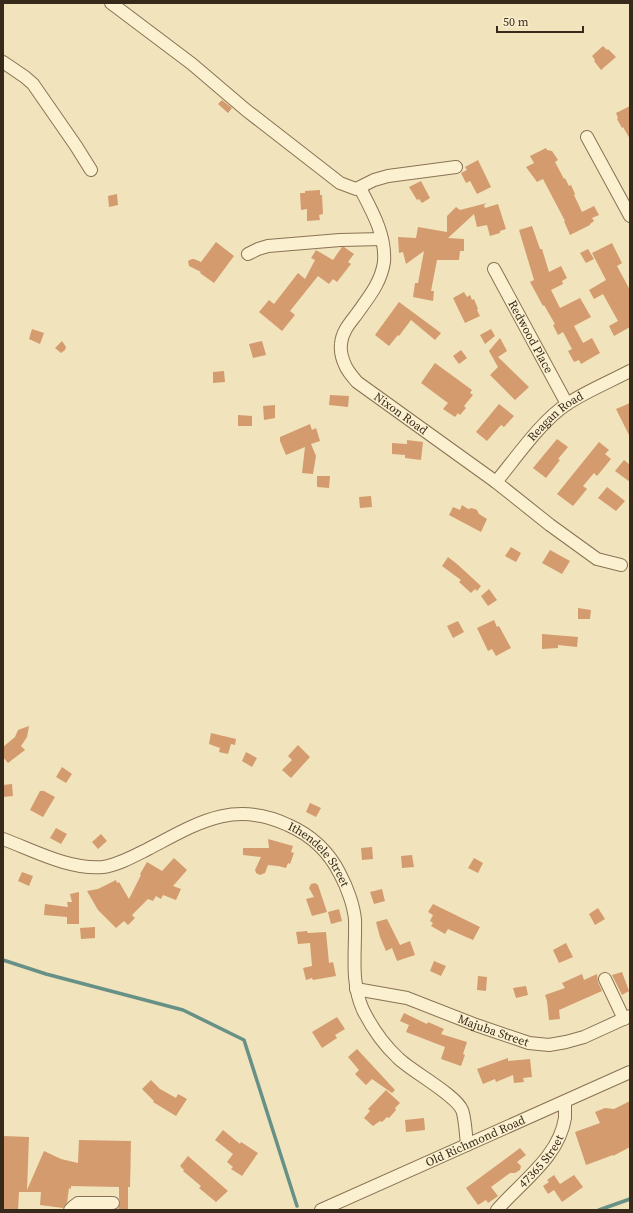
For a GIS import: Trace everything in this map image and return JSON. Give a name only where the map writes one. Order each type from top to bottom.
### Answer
[{"type":"street","points":[[111,3],[192,64],[246,110],[331,177],[349,188],[360,188],[374,180],[388,176],[456,167]]},
{"type":"street","points":[[3,62],[33,84],[91,170]]},
{"type":"street","points":[[587,136],[630,216]]},
{"type":"street","name":"Nixon Road","points":[[360,188],[378,223],[382,240],[384,261],[380,278],[372,294],[344,330],[341,344],[341,354],[347,369],[357,382],[496,482],[550,525],[597,559],[621,565]]},
{"type":"street","points":[[248,254],[268,246],[340,240],[382,240]]},
{"type":"street","name":"Redwood Place","points":[[494,269],[567,404]]},
{"type":"street","name":"Reagan Road","points":[[496,482],[547,421],[567,404],[630,371]]},
{"type":"street","name":"Ithendele Street","points":[[3,839],[64,862],[85,867],[104,867],[129,859],[187,829],[214,817],[237,814],[261,815],[277,819],[296,828],[314,841],[331,858],[341,875],[350,898],[355,919],[354,968],[356,989],[368,1019],[376,1033],[398,1058],[453,1099],[462,1110],[467,1145]]},
{"type":"street","points":[[605,979],[627,1018]]},
{"type":"street","name":"Majuba Street","points":[[356,989],[407,998],[476,1025],[529,1043],[549,1045],[566,1042],[584,1037],[627,1018]]},
{"type":"street","name":"Old Richmond Road","points":[[321,1210],[630,1072]]},
{"type":"street","name":"47365 Street","points":[[497,1210],[541,1164],[557,1141],[565,1117],[565,1102]]},
{"type":"street","points":[[70,1210],[78,1203],[113,1203]]},
{"type":"building","points":[[603,46],[616,57],[601,70],[592,56]]},
{"type":"building","points":[[222,100],[232,108],[228,113],[218,104]]},
{"type":"building","points":[[630,106],[630,139],[617,119],[616,113]]},
{"type":"building","points":[[546,148],[547,150],[552,151],[558,160],[555,162],[564,179],[565,178],[569,186],[571,185],[582,212],[594,206],[599,215],[592,218],[594,221],[590,225],[570,235],[565,221],[543,179],[537,182],[526,167],[534,163],[530,156]]},
{"type":"building","points":[[478,160],[491,187],[477,194],[470,181],[466,183],[461,173],[467,170],[465,167]]},
{"type":"building","points":[[421,181],[430,198],[422,203],[419,199],[417,200],[409,187]]},
{"type":"building","points":[[320,190],[320,195],[322,195],[323,214],[319,215],[320,220],[307,221],[307,209],[301,210],[300,193],[305,193],[305,191]]},
{"type":"building","points":[[117,194],[118,205],[109,207],[108,196]]},
{"type":"building","points":[[487,203],[484,205],[485,208],[498,204],[506,229],[500,231],[500,233],[490,236],[487,225],[477,227],[474,214],[448,238],[464,239],[464,251],[460,251],[459,260],[437,260],[431,291],[434,291],[433,301],[413,297],[415,283],[418,283],[424,251],[406,264],[403,252],[399,253],[398,237],[416,238],[418,227],[447,232],[447,216],[456,207],[460,210]]},
{"type":"building","points":[[532,226],[540,249],[542,249],[549,272],[561,266],[567,278],[562,281],[563,284],[551,290],[560,308],[580,298],[591,317],[574,326],[583,343],[592,338],[600,353],[581,364],[579,360],[574,362],[568,351],[572,349],[563,332],[558,335],[553,325],[555,324],[530,282],[534,280],[519,230]]},
{"type":"building","points":[[216,242],[234,256],[214,283],[200,273],[201,272],[189,266],[188,261],[194,259],[201,262]]},
{"type":"building","points":[[612,243],[622,263],[617,266],[630,290],[630,327],[614,336],[609,326],[618,321],[603,294],[594,299],[589,290],[606,280],[592,253]]},
{"type":"building","points":[[342,247],[354,254],[348,262],[351,264],[337,282],[333,279],[329,284],[318,276],[290,311],[295,315],[282,331],[259,312],[269,300],[274,304],[298,273],[305,279],[315,260],[311,258],[316,250],[333,260]]},
{"type":"building","points":[[588,249],[594,259],[586,263],[580,253]]},
{"type":"building","points":[[464,292],[467,297],[470,295],[472,300],[474,299],[480,316],[465,323],[453,298]]},
{"type":"building","points":[[399,302],[441,333],[435,340],[411,320],[389,346],[375,335]]},
{"type":"building","points":[[32,329],[44,333],[40,344],[29,339]]},
{"type":"building","points":[[491,329],[495,336],[485,344],[480,335]]},
{"type":"building","points":[[500,338],[507,351],[498,357],[529,387],[515,400],[490,375],[498,367],[489,351]]},
{"type":"building","points":[[62,341],[66,347],[61,353],[55,348]]},
{"type":"building","points":[[262,341],[266,355],[253,358],[249,344]]},
{"type":"building","points":[[461,350],[467,358],[459,364],[453,356]]},
{"type":"building","points":[[435,363],[472,390],[470,393],[473,395],[464,406],[466,408],[460,415],[458,413],[455,417],[443,409],[448,403],[421,383]]},
{"type":"building","points":[[224,371],[225,382],[213,383],[213,372]]},
{"type":"building","points":[[330,395],[349,396],[348,407],[329,405]]},
{"type":"building","points":[[630,403],[630,437],[616,409]]},
{"type":"building","points":[[499,404],[514,416],[504,427],[501,425],[487,441],[476,432]]},
{"type":"building","points":[[275,405],[275,418],[264,420],[263,406]]},
{"type":"building","points":[[238,415],[252,416],[252,426],[238,426]]},
{"type":"building","points":[[310,424],[312,430],[316,428],[320,441],[311,444],[316,456],[313,474],[302,473],[305,447],[286,455],[280,441],[280,437]]},
{"type":"building","points":[[557,439],[568,447],[558,459],[560,460],[546,478],[533,468]]},
{"type":"building","points":[[407,440],[423,442],[421,460],[405,458],[405,455],[392,454],[392,443],[407,444]]},
{"type":"building","points":[[599,442],[609,450],[605,454],[611,459],[597,476],[594,473],[583,486],[587,489],[573,506],[557,494]]},
{"type":"building","points":[[624,460],[630,465],[630,482],[615,471]]},
{"type":"building","points":[[317,476],[330,476],[329,488],[317,487]]},
{"type":"building","points":[[607,487],[625,501],[616,511],[598,498]]},
{"type":"building","points":[[371,496],[372,507],[360,508],[359,497]]},
{"type":"building","points":[[462,505],[468,509],[472,508],[477,510],[479,514],[487,519],[481,532],[449,515],[453,507],[460,510]]},
{"type":"building","points":[[511,547],[521,553],[516,562],[505,556]]},
{"type":"building","points":[[550,550],[570,561],[562,574],[542,563]]},
{"type":"building","points":[[448,557],[481,586],[477,591],[475,589],[471,593],[459,582],[461,580],[442,566]]},
{"type":"building","points":[[489,589],[497,600],[488,606],[481,596]]},
{"type":"building","points":[[578,608],[591,610],[590,619],[578,619]]},
{"type":"building","points":[[494,620],[511,648],[496,656],[492,649],[488,651],[477,628]]},
{"type":"building","points":[[458,621],[464,632],[453,638],[447,626]]},
{"type":"building","points":[[542,634],[578,637],[577,647],[558,645],[558,648],[542,649]]},
{"type":"building","points":[[29,726],[27,737],[21,746],[25,750],[8,763],[3,757],[3,747],[15,737],[18,730]]},
{"type":"building","points":[[211,733],[236,739],[235,745],[231,744],[228,754],[219,752],[220,748],[209,744]]},
{"type":"building","points":[[298,745],[310,757],[291,778],[282,770],[292,760],[288,756]]},
{"type":"building","points":[[246,752],[257,758],[252,767],[242,761]]},
{"type":"building","points":[[62,767],[72,774],[66,783],[56,777]]},
{"type":"building","points":[[12,784],[13,796],[3,797],[3,785]]},
{"type":"building","points":[[40,791],[44,791],[55,797],[43,817],[30,810]]},
{"type":"building","points":[[310,803],[321,808],[316,817],[306,812]]},
{"type":"building","points":[[56,828],[67,834],[61,844],[50,838]]},
{"type":"building","points":[[101,834],[107,841],[98,849],[92,842]]},
{"type":"building","points":[[268,839],[293,846],[291,852],[294,853],[290,864],[288,863],[286,868],[268,865],[265,873],[260,875],[256,873],[255,870],[261,857],[243,855],[243,848],[269,848]]},
{"type":"building","points":[[372,847],[373,859],[362,860],[361,848]]},
{"type":"building","points":[[412,855],[414,867],[402,868],[401,856]]},
{"type":"building","points":[[174,858],[187,870],[173,886],[181,889],[176,900],[163,895],[161,899],[156,896],[153,901],[148,899],[132,915],[135,918],[128,925],[124,921],[116,928],[98,910],[87,891],[98,889],[116,880],[117,883],[119,882],[129,899],[147,862],[162,871]]},
{"type":"building","points":[[474,858],[483,863],[478,873],[468,868]]},
{"type":"building","points":[[22,872],[33,876],[29,886],[18,881]]},
{"type":"building","points":[[315,883],[318,885],[327,912],[312,916],[306,899],[314,897],[309,888],[311,884]]},
{"type":"building","points":[[382,889],[385,901],[374,904],[370,892]]},
{"type":"building","points":[[79,892],[79,924],[67,924],[67,917],[44,915],[45,904],[68,907],[67,902],[72,902],[70,894]]},
{"type":"building","points":[[433,904],[480,927],[473,940],[448,929],[445,934],[431,926],[433,923],[430,921],[433,915],[428,912]]},
{"type":"building","points":[[598,908],[605,919],[595,925],[589,914]]},
{"type":"building","points":[[339,909],[342,921],[331,924],[328,912]]},
{"type":"building","points":[[387,919],[400,945],[410,941],[415,955],[397,961],[392,948],[386,951],[376,922]]},
{"type":"building","points":[[95,927],[95,938],[81,939],[80,928]]},
{"type":"building","points":[[307,931],[308,933],[326,932],[329,963],[333,962],[336,976],[306,980],[303,968],[312,966],[310,943],[298,944],[296,932]]},
{"type":"building","points":[[566,943],[573,957],[559,963],[553,950]]},
{"type":"building","points":[[434,961],[446,966],[441,976],[430,971]]},
{"type":"building","points":[[622,972],[629,991],[622,995],[612,975]]},
{"type":"building","points":[[582,974],[584,980],[597,974],[598,982],[602,991],[559,1010],[560,1019],[549,1020],[545,995],[565,988],[562,983]]},
{"type":"building","points":[[478,976],[487,977],[486,991],[477,990]]},
{"type":"building","points":[[526,986],[528,995],[516,998],[513,988]]},
{"type":"building","points":[[404,1013],[427,1024],[428,1022],[444,1029],[441,1034],[467,1042],[463,1054],[465,1055],[461,1066],[441,1059],[445,1047],[406,1032],[409,1025],[400,1021]]},
{"type":"building","points":[[337,1017],[345,1029],[335,1035],[337,1038],[322,1048],[312,1032]]},
{"type":"building","points":[[357,1049],[395,1090],[392,1093],[372,1079],[366,1085],[355,1074],[359,1070],[348,1057]]},
{"type":"building","points":[[508,1058],[508,1061],[530,1059],[532,1077],[523,1078],[524,1082],[514,1083],[513,1075],[496,1082],[495,1079],[483,1084],[477,1069]]},
{"type":"building","points":[[151,1080],[160,1089],[176,1098],[178,1094],[187,1099],[176,1116],[153,1102],[154,1101],[142,1089]]},
{"type":"building","points":[[386,1090],[400,1103],[389,1118],[387,1117],[382,1122],[380,1121],[373,1126],[364,1118],[370,1111],[368,1109]]},
{"type":"building","points":[[630,1101],[630,1147],[613,1156],[586,1165],[575,1132],[600,1123],[595,1112],[605,1108],[614,1109]]},
{"type":"building","points":[[424,1118],[425,1130],[406,1132],[405,1120]]},
{"type":"building","points":[[223,1130],[240,1144],[241,1142],[258,1153],[242,1176],[231,1169],[233,1167],[227,1162],[233,1154],[215,1140]]},
{"type":"building","points":[[3,1136],[29,1137],[27,1190],[44,1151],[61,1159],[78,1163],[79,1140],[131,1141],[128,1210],[118,1210],[120,1203],[119,1187],[71,1186],[71,1189],[69,1188],[67,1203],[63,1208],[40,1205],[41,1192],[19,1192],[18,1210],[3,1210]]},
{"type":"building","points":[[520,1148],[526,1155],[517,1162],[521,1166],[520,1170],[515,1173],[510,1173],[491,1187],[498,1196],[488,1203],[486,1200],[478,1205],[466,1188]]},
{"type":"building","points":[[188,1156],[228,1191],[216,1202],[199,1188],[201,1186],[183,1171],[184,1170],[180,1166]]},
{"type":"building","points":[[554,1175],[560,1184],[574,1175],[583,1187],[562,1202],[554,1190],[548,1194],[543,1186],[549,1182],[547,1180]]},
{"type":"waterway","points":[[3,960],[46,974],[183,1010],[244,1040],[297,1206]]},
{"type":"waterway","points":[[599,1210],[630,1199]]}]
